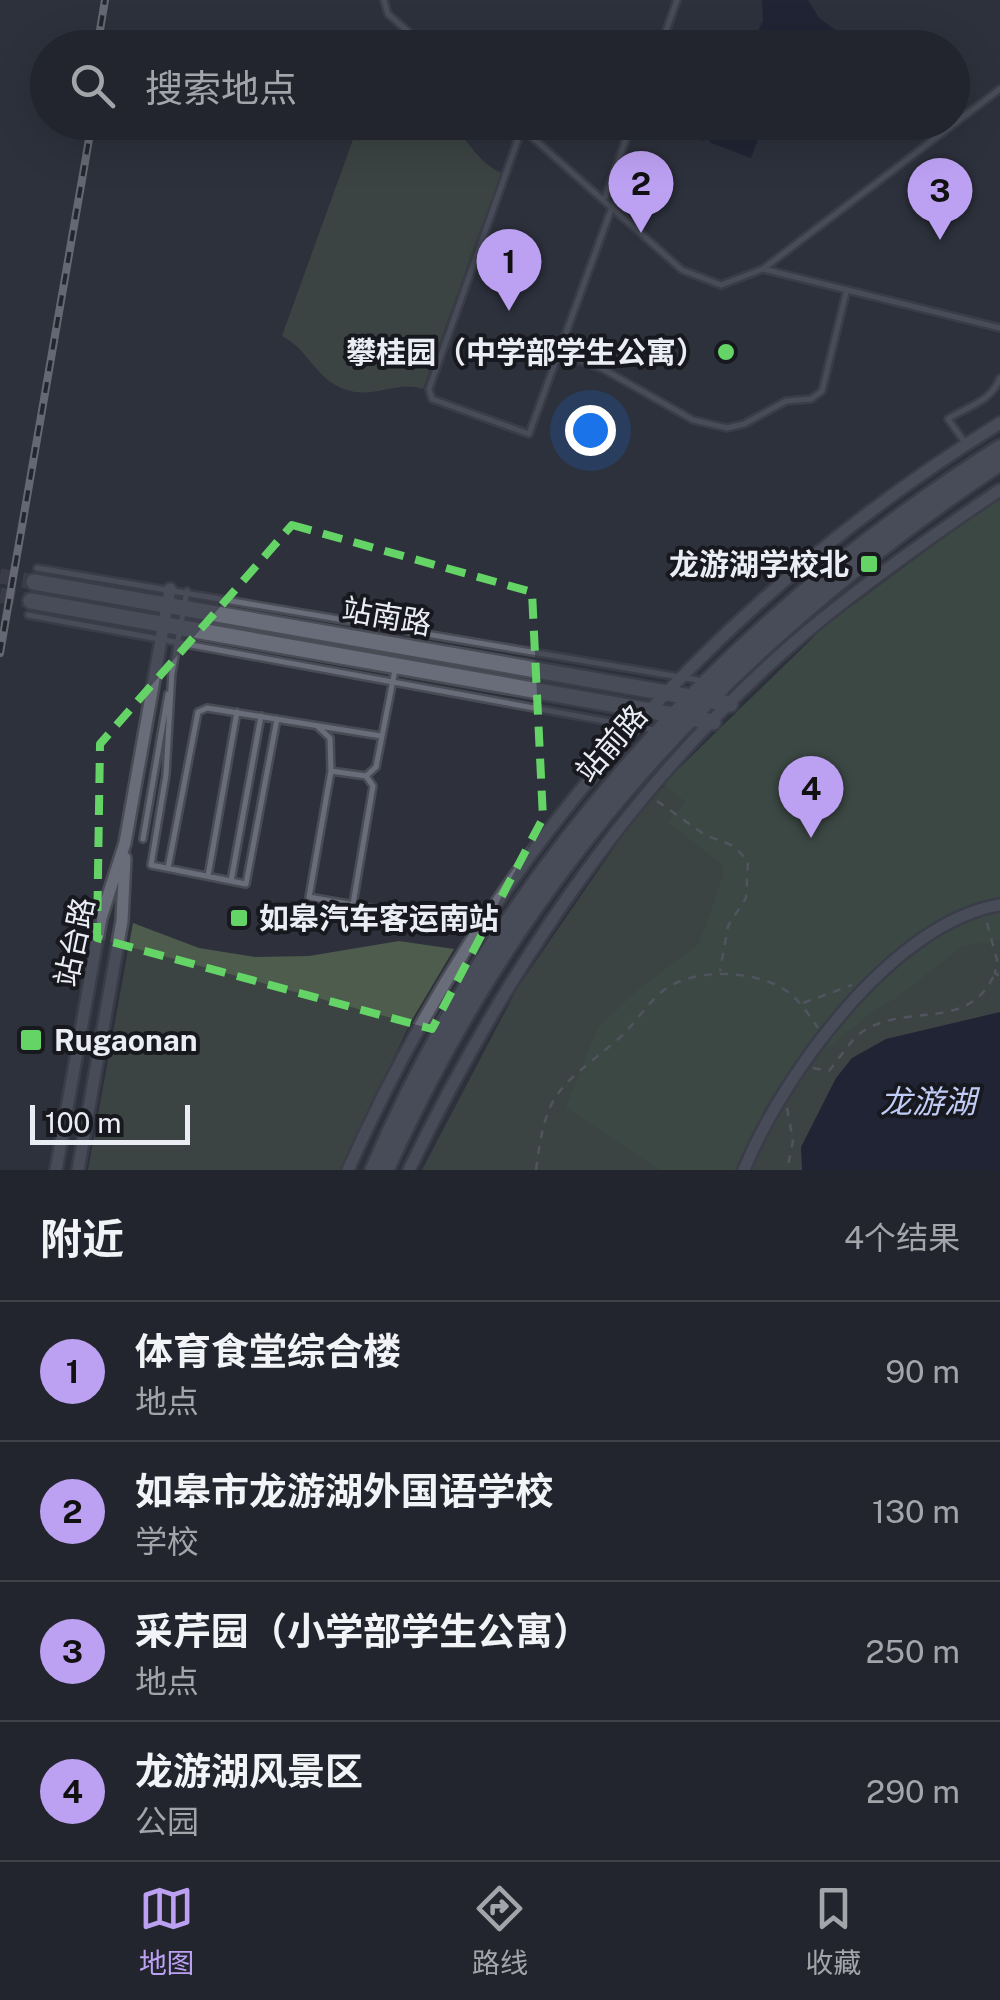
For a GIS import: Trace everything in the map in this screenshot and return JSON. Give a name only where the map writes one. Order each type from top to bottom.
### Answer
[{"type":"street","points":[[348,1170],[421,1021],[478,927],[543,835],[645,711],[764,596],[848,527],[1000,423]]},
{"type":"street","name":"站前路","points":[[373,1170],[416,1079],[499,937],[586,814],[671,715],[824,573],[912,506],[1000,448]]},
{"type":"street","name":"站前路","points":[[386,1170],[484,981],[522,922],[604,813],[723,685],[844,574],[1000,463]]},
{"type":"street","points":[[409,1170],[466,1056],[526,956],[646,796],[730,704],[831,613],[914,548],[1000,490]]},
{"type":"street","name":"站南路","points":[[35,575],[730,704]]},
{"type":"street","name":"站台路","points":[[56,1170],[102,918],[125,843],[174,601]]},
{"type":"street","name":"站南路","points":[[30,608],[170,633],[397,664],[713,722]]},
{"type":"street","name":"站台路","points":[[78,1170],[122,922],[125,843]]},
{"type":"street","points":[[744,1170],[784,1095],[858,997],[910,950],[943,927],[1000,906]]},
{"type":"lane","points":[[384,0],[388,14],[406,30]]},
{"type":"lane","points":[[666,30],[677,0]]},
{"type":"lane","points":[[970,112],[1000,89]]},
{"type":"lane","points":[[518,140],[428,389],[440,404],[529,434],[612,208]]},
{"type":"lane","points":[[536,140],[682,270],[721,285],[763,269],[933,140]]},
{"type":"lane","points":[[605,198],[626,140]]},
{"type":"lane","points":[[763,269],[846,293],[1000,328]]},
{"type":"lane","points":[[560,353],[603,369],[693,420],[726,428],[744,424],[786,400],[811,399],[822,392],[846,293]]},
{"type":"lane","points":[[966,444],[948,418],[980,403],[996,390],[1000,378]]},
{"type":"lane","points":[[174,601],[187,592]]},
{"type":"lane","points":[[174,601],[187,592],[314,612],[354,624],[465,644],[531,650],[746,689]]},
{"type":"lane","points":[[277,719],[246,884],[151,864],[166,775],[172,671],[170,633],[392,681],[698,738]]},
{"type":"lane","points":[[366,776],[376,767],[397,664]]},
{"type":"lane","points":[[143,839],[172,671]]},
{"type":"lane","points":[[168,868],[194,721],[208,708],[382,736]]},
{"type":"lane","points":[[208,876],[238,712]]},
{"type":"lane","points":[[231,881],[260,716]]},
{"type":"lane","points":[[317,726],[330,738],[331,771],[309,896],[478,927],[499,937]]},
{"type":"lane","points":[[331,771],[366,776],[373,786],[354,904]]},
{"type":"path","points":[[646,796],[705,835],[734,846],[748,861],[746,898],[728,926],[720,973]]},
{"type":"path","points":[[807,1062],[818,1072],[830,1072],[860,1032],[871,1026],[904,1016],[961,1010],[988,990],[996,960],[986,908]]},
{"type":"path","points":[[536,1170],[542,1123],[564,1081],[619,1039],[661,992],[676,982],[720,973],[780,986],[801,1003],[824,1038]]},
{"type":"path","points":[[994,974],[1000,976]]},
{"type":"path","points":[[801,1003],[852,985]]},
{"type":"path","points":[[784,1095],[794,1142],[787,1170]]},
{"type":"highlighted area","points":[[292,525],[532,592],[543,818],[432,1029],[97,938],[100,744]]},
{"type":"green space","points":[[353,140],[464,140],[501,173],[423,389],[347,390],[327,379],[282,336]]},
{"type":"green space","points":[[1000,496],[1000,1170],[422,1170],[518,987],[640,810],[825,626]]},
{"type":"green space","points":[[1000,496],[1000,940],[962,946],[896,998],[875,1009],[772,1093],[734,1170],[660,1170],[566,1107],[598,1028],[640,988],[699,944],[723,876],[722,864],[668,822],[686,802],[663,784],[825,626]]},
{"type":"green space","points":[[133,923],[199,948],[255,957],[309,956],[399,941],[454,949],[410,1023],[341,1170],[88,1170]]},
{"type":"water","points":[[762,0],[808,0],[819,18],[835,30],[758,30],[763,21]]},
{"type":"water","points":[[710,140],[758,140],[751,158]]},
{"type":"water","name":"龙游湖","points":[[1000,1012],[1000,1170],[802,1170],[801,1147],[836,1078],[852,1058],[886,1039]]},
{"type":"tunnel","points":[[0,576],[34,582]]},
{"type":"tunnel","points":[[0,595],[31,601]]},
{"type":"railway","points":[[100,30],[105,0]]},
{"type":"railway","points":[[0,653],[89,140]]},
{"type":"place","name":"如皋市龙游湖外国语学校","points":[[641,233]]},
{"type":"place","name":"采芹园（小学部学生公寓）","points":[[940,240]]},
{"type":"place","name":"体育食堂综合楼","points":[[509,311]]},
{"type":"place","name":"攀桂园（中学部学生公寓）","points":[[726,352]]},
{"type":"place","name":"龙游湖学校北","points":[[869,564]]},
{"type":"place","name":"龙游湖风景区","points":[[811,838]]},
{"type":"place","name":"如皋汽车客运南站","points":[[239,918]]},
{"type":"place","name":"Rugaonan","points":[[31,1040]]}]
